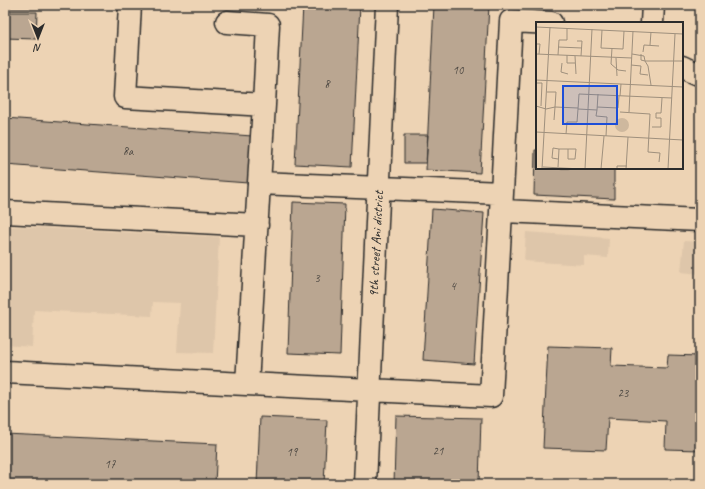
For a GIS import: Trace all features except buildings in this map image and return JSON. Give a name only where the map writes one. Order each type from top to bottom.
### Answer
[{"type":"street","points":[[130,5],[125,97],[264,105]]},
{"type":"street","name":"9th street Ani district","points":[[366,484],[387,5]]},
{"type":"street","points":[[652,22],[653,5]]},
{"type":"street","points":[[5,372],[491,396],[511,21],[536,22]]},
{"type":"street","points":[[227,22],[268,25],[260,183],[247,384]]},
{"type":"street","points":[[260,183],[379,188],[502,202],[700,220]]},
{"type":"street","points":[[5,212],[257,225]]},
{"type":"shaded area","points":[[5,226],[219,237],[213,353],[177,352],[180,303],[153,302],[152,316],[34,310],[32,347],[5,345]]},
{"type":"shaded area","points":[[526,232],[609,238],[608,258],[584,256],[584,265],[524,261]]},
{"type":"shaded area","points":[[684,241],[700,242],[700,274],[681,272]]}]
